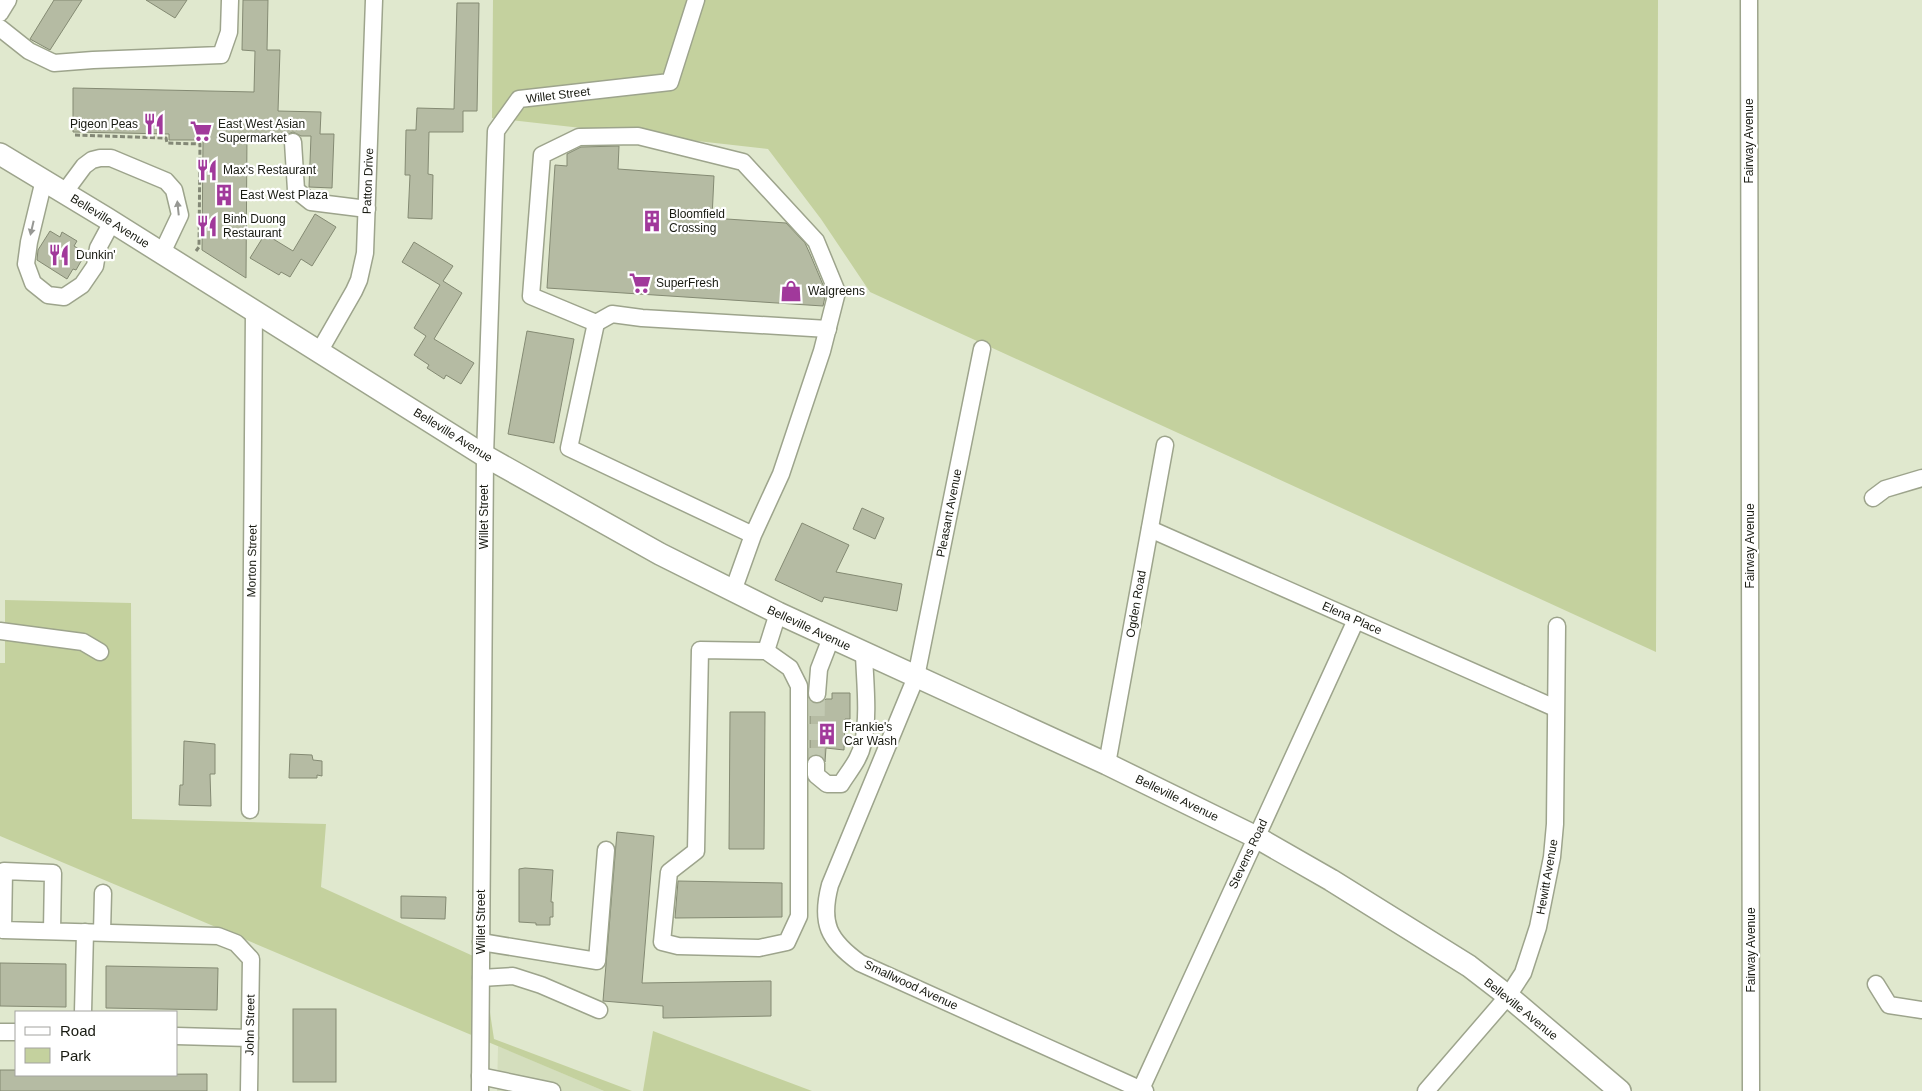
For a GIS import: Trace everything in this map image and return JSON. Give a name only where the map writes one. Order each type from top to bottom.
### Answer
[{"type":"main road","name":"Belleville Avenue","points":[[0,154],[162,253],[484,456],[660,554],[864,654],[1107,764],[1256,837],[1331,880],[1468,966],[1508,996],[1620,1091]]},
{"type":"street","points":[[0,13],[8,0]]},
{"type":"street","points":[[0,28],[29,50],[54,63],[221,56],[229,32],[230,0]]},
{"type":"street","name":"Patton Drive","points":[[319,352],[359,280],[365,253],[374,0]]},
{"type":"street","name":"Willet Street","points":[[480,1083],[484,456],[496,131],[519,99],[670,82],[696,0]]},
{"type":"street","name":"Fairway Avenue","points":[[1749,0],[1751,1091]]},
{"type":"street","points":[[733,591],[753,535],[781,474],[822,351],[828,329],[837,292],[816,241],[743,162],[638,136],[579,137],[542,155],[531,296],[596,322],[612,314],[642,318],[828,329]]},
{"type":"street","points":[[293,142],[296,190],[311,202],[367,209]]},
{"type":"street","points":[[64,193],[84,166],[92,160],[100,158],[111,158],[166,181],[174,190],[180,215],[162,253]]},
{"type":"street","points":[[44,180],[29,242],[26,264],[32,283],[48,296],[64,296],[82,285],[95,266],[98,248],[112,222]]},
{"type":"street","name":"Morton Street","points":[[250,810],[254,312]]},
{"type":"street","points":[[596,322],[569,448],[753,535]]},
{"type":"street","name":"Pleasant Avenue","points":[[916,677],[982,349]]},
{"type":"street","name":"Ogden Road","points":[[1107,764],[1165,445]]},
{"type":"street","points":[[1873,498],[1885,489],[1922,478]]},
{"type":"street","name":"Elena Place","points":[[1150,529],[1555,708]]},
{"type":"street","points":[[766,651],[778,613]]},
{"type":"street","name":"Stevens Road","points":[[1143,1090],[1256,837],[1356,620]]},
{"type":"street","name":"Hewitt Avenue","points":[[1426,1091],[1508,996],[1523,973],[1532,950],[1552,857],[1555,824],[1557,626]]},
{"type":"street","points":[[0,631],[83,642],[100,652]]},
{"type":"street","points":[[817,694],[819,669],[831,638]]},
{"type":"street","points":[[700,650],[766,651],[790,668],[799,686],[799,916],[787,942],[759,948],[678,946],[662,942],[669,872],[696,851],[700,650]]},
{"type":"street","points":[[816,764],[816,775],[827,784],[841,784],[857,759],[863,744],[866,716],[864,654]]},
{"type":"street","name":"Smallwood Avenue","points":[[916,677],[830,885],[825,902],[826,920],[833,936],[843,950],[860,963],[1143,1090]]},
{"type":"street","points":[[481,942],[597,961],[606,850]]},
{"type":"street","points":[[52,931],[53,873],[4,872],[3,930],[85,932],[102,932],[103,893]]},
{"type":"street","points":[[83,1011],[85,932]]},
{"type":"street","name":"John Street","points":[[102,932],[218,936],[236,943],[251,959],[249,1091]]},
{"type":"street","points":[[480,978],[513,976],[541,985],[600,1010]]},
{"type":"street","points":[[1876,984],[1889,1005],[1922,1010]]},
{"type":"street","points":[[0,1032],[15,1032]]},
{"type":"street","points":[[178,1036],[250,1038]]},
{"type":"street","points":[[480,1083],[552,1091]]},
{"type":"shaded area","points":[[498,1046],[604,1091],[497,1091]]},
{"type":"green space","points":[[493,0],[1658,0],[1656,652],[870,292],[821,219],[768,149],[492,118]]},
{"type":"green space","points":[[5,600],[131,603],[132,819],[326,824],[321,887],[482,960],[494,1039],[632,1091],[604,1091],[0,836],[0,663],[5,663]]},
{"type":"green space","points":[[653,1031],[812,1091],[643,1091]]},
{"type":"building","points":[[54,0],[82,0],[50,50],[30,39]]},
{"type":"building","points":[[146,0],[187,0],[175,18]]},
{"type":"building","name":"East West Plaza","points":[[243,0],[268,0],[267,50],[280,50],[278,111],[321,112],[320,134],[334,134],[332,188],[309,187],[311,136],[301,136],[293,132],[286,135],[247,134],[246,278],[202,250],[203,140],[169,140],[169,134],[73,132],[73,88],[254,92],[255,51],[242,50]]},
{"type":"building","points":[[457,3],[479,3],[477,111],[463,111],[463,132],[429,132],[428,174],[433,175],[432,219],[408,218],[410,175],[405,175],[406,130],[416,130],[417,108],[454,109]]},
{"type":"building","name":"Bloomfield Crossing","points":[[619,146],[618,169],[714,176],[712,218],[786,223],[805,243],[810,254],[826,292],[823,306],[547,288],[555,165],[567,166],[567,154],[581,147]]},
{"type":"building","points":[[315,214],[336,227],[312,266],[301,259],[290,277],[281,272],[279,275],[250,258],[265,234],[293,251]]},
{"type":"building","name":"Dunkin'","points":[[50,231],[60,237],[62,232],[77,241],[74,246],[84,252],[84,256],[76,270],[73,269],[67,279],[37,260],[38,250]]},
{"type":"building","points":[[414,242],[453,266],[443,281],[462,293],[434,339],[474,363],[461,384],[446,375],[444,379],[427,368],[429,365],[414,355],[426,336],[414,328],[440,285],[402,262]]},
{"type":"building","points":[[527,331],[574,339],[554,443],[508,434]]},
{"type":"building","points":[[862,508],[884,518],[875,539],[853,529]]},
{"type":"building","points":[[802,523],[849,545],[836,572],[902,584],[897,611],[824,597],[822,602],[775,580]]},
{"type":"building","name":"Frankie's Car Wash","points":[[832,693],[850,693],[850,719],[845,719],[844,750],[826,748],[825,762],[821,755],[810,756],[810,701],[816,704],[826,699],[832,699]]},
{"type":"building","points":[[730,712],[765,712],[764,849],[729,849]]},
{"type":"building","points":[[184,741],[215,744],[215,774],[210,774],[211,806],[179,805],[180,785],[183,785]]},
{"type":"building","points":[[290,754],[312,755],[313,760],[322,761],[322,776],[317,775],[317,778],[289,778]]},
{"type":"building","points":[[617,832],[654,836],[642,983],[771,981],[771,1016],[663,1018],[663,1006],[603,1001]]},
{"type":"building","points":[[519,869],[553,870],[551,902],[553,902],[553,917],[550,917],[550,925],[519,922]]},
{"type":"building","points":[[678,881],[782,883],[782,917],[675,918]]},
{"type":"building","points":[[401,896],[446,897],[445,919],[401,918]]},
{"type":"building","points":[[0,963],[66,964],[66,1007],[0,1006]]},
{"type":"building","points":[[106,966],[218,968],[217,1010],[106,1008]]},
{"type":"building","points":[[293,1009],[336,1009],[336,1082],[293,1082]]},
{"type":"building","points":[[0,1070],[15,1070],[15,1076],[178,1076],[178,1074],[207,1074],[207,1091],[0,1091]]},
{"type":"tunnel","points":[[816,764],[817,694]]},
{"type":"place","name":"Pigeon Peas","points":[[154,124]]},
{"type":"place","name":"East West Asian Supermarket","points":[[201,131]]},
{"type":"place","name":"Max's Restaurant","points":[[207,170]]},
{"type":"place","name":"East West Plaza","points":[[224,195]]},
{"type":"place","name":"Bloomfield Crossing","points":[[652,221]]},
{"type":"place","name":"Binh Duong Restaurant","points":[[207,226]]},
{"type":"place","name":"Dunkin'","points":[[59,255]]},
{"type":"place","name":"SuperFresh","points":[[640,283]]},
{"type":"place","name":"Walgreens","points":[[791,291]]},
{"type":"place","name":"Frankie's Car Wash","points":[[827,734]]}]
